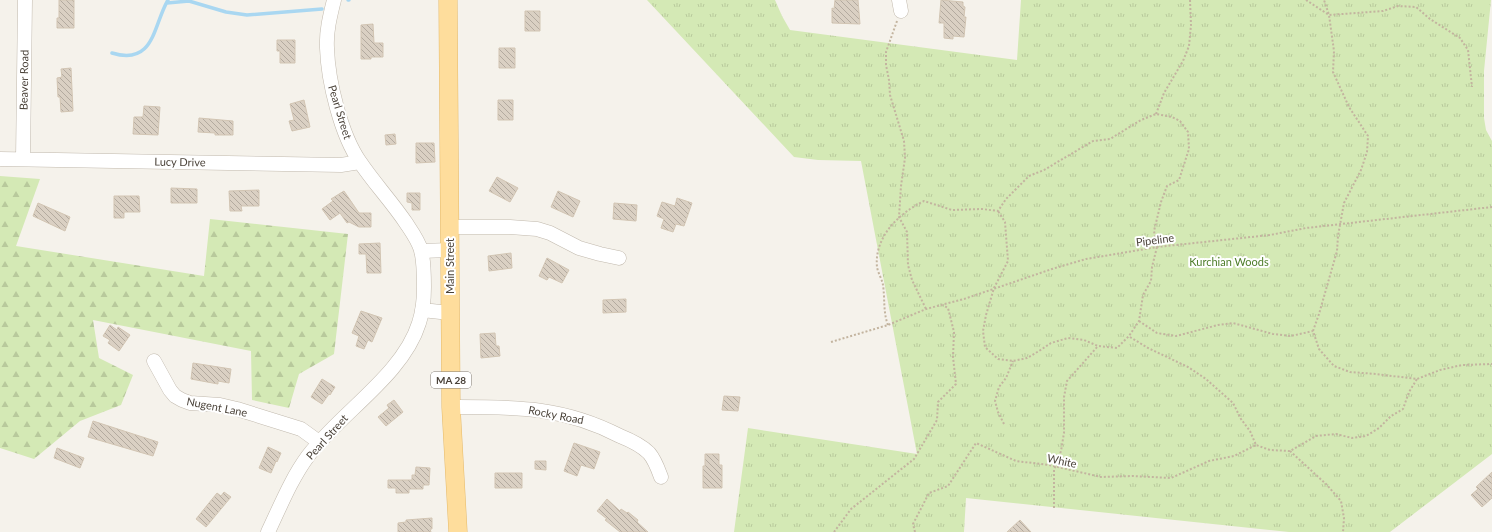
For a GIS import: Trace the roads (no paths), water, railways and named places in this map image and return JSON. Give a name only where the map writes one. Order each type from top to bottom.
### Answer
[{"type":"main road","name":"Main Street","points":[[448,0],[451,406],[458,532]]},
{"type":"street","name":"Beaver Road","points":[[23,159],[25,0]]},
{"type":"street","name":"Pearl Street","points":[[268,532],[302,466],[319,442],[405,353],[417,330],[422,310],[424,281],[421,251],[415,238],[393,204],[360,162],[343,128],[329,69],[327,49],[328,30],[334,0]]},
{"type":"street","name":"Lucy Drive","points":[[0,159],[341,165],[360,162]]},
{"type":"street","points":[[450,227],[532,228],[550,233],[579,248],[619,258]]},
{"type":"street","points":[[421,251],[450,250]]},
{"type":"street","points":[[422,310],[450,313]]},
{"type":"street","name":"Nugent Lane","points":[[154,361],[170,390],[175,396],[182,400],[190,403],[220,405],[237,409],[301,429],[319,442]]},
{"type":"street","name":"Rocky Road","points":[[451,406],[528,408],[581,418],[611,431],[643,448],[653,459],[661,477]]},
{"type":"waterway","points":[[112,53],[126,55],[137,54],[145,49],[155,31],[168,0]]},
{"type":"waterway","points":[[167,3],[189,1],[226,12],[247,15],[322,9]]},
{"type":"park label","name":"Kurchian Woods","points":[[1229,262]]}]
